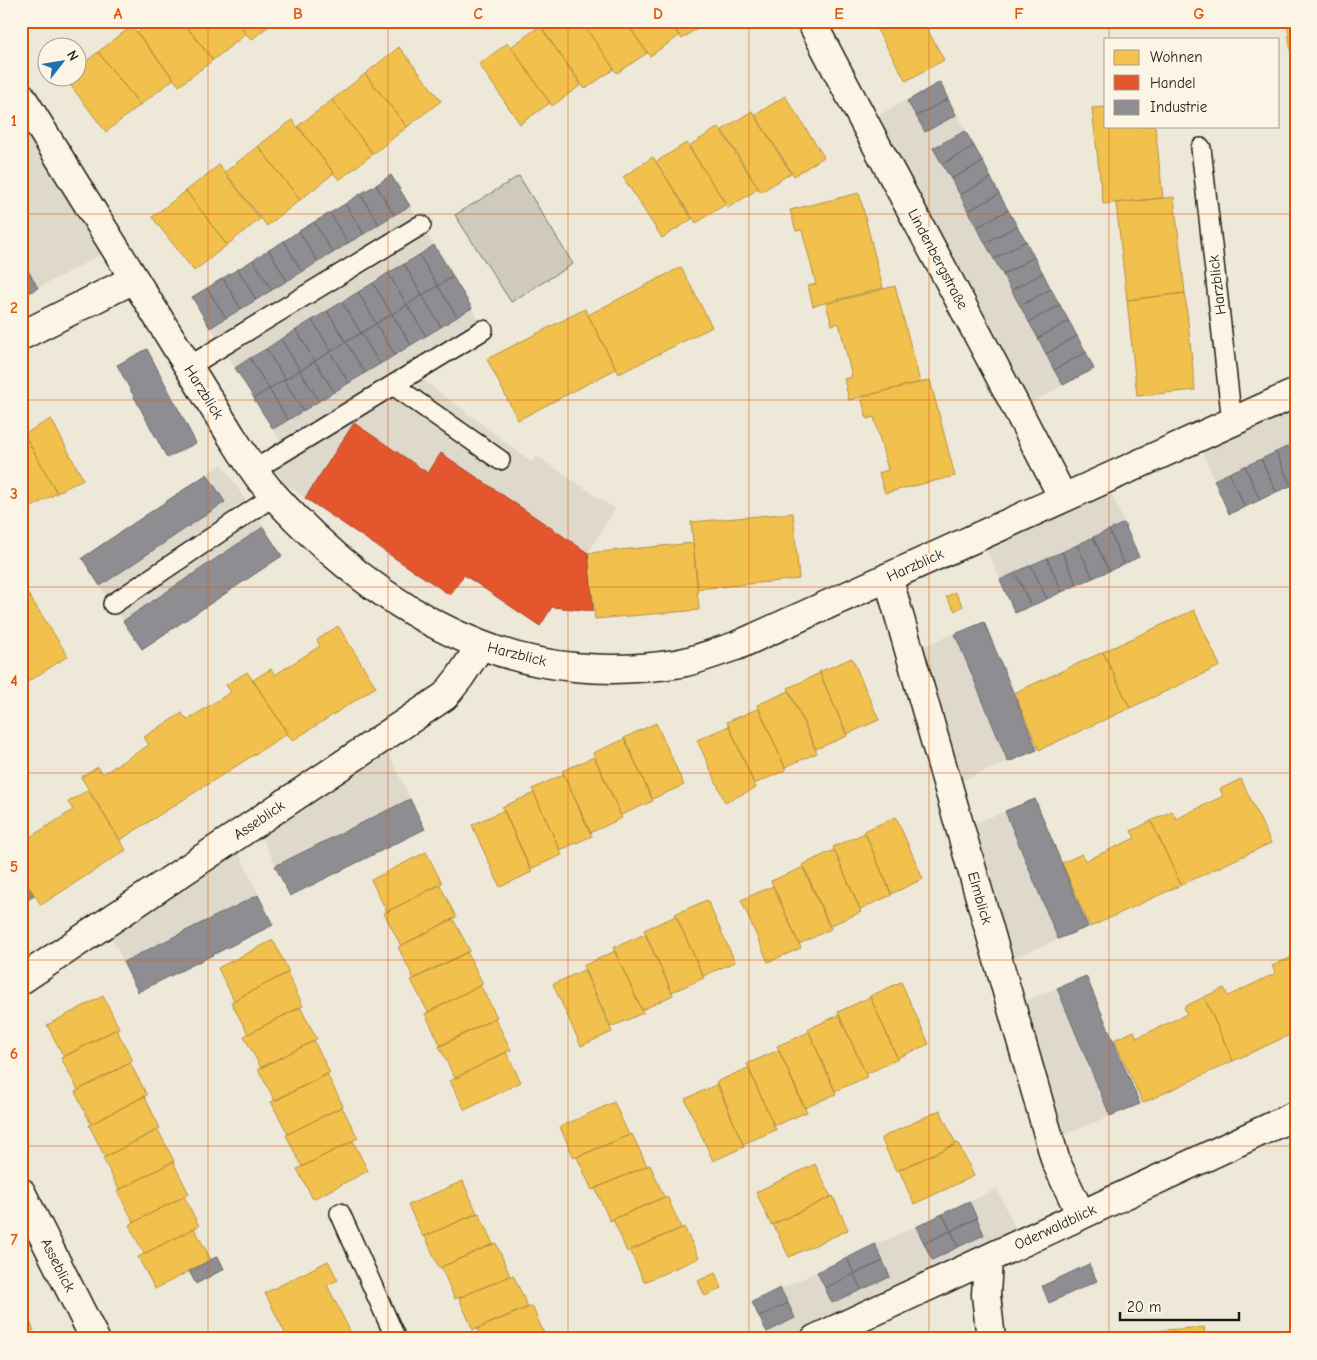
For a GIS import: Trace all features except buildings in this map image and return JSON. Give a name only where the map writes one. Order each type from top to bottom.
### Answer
[{"type":"street","name":"Lindenbergstraße","points":[[811,21],[1063,498]]},
{"type":"street","name":"Harzblick","points":[[21,96],[188,367],[254,470],[275,495],[307,530],[351,569],[396,601],[435,624],[481,645],[522,658],[569,666],[651,667],[677,664],[736,646],[1296,393]]},
{"type":"street","points":[[21,336],[134,278]]},
{"type":"street","name":"Elmblick","points":[[888,577],[1056,1162],[1081,1215]]},
{"type":"street","name":"Asseblick","points":[[21,980],[445,696],[481,645]]},
{"type":"street","name":"Oderwaldblick","points":[[815,1339],[1296,1115]]},
{"type":"street","name":"Asseblick","points":[[21,1192],[95,1339]]},
{"type":"street","points":[[988,1259],[986,1295],[991,1339]]},
{"type":"lane","name":"Harzblick","points":[[1201,148],[1232,422]]},
{"type":"lane","points":[[188,367],[421,225]]},
{"type":"lane","points":[[254,470],[483,330]]},
{"type":"lane","points":[[393,385],[500,460]]},
{"type":"lane","points":[[113,604],[275,495]]},
{"type":"lane","points":[[340,1213],[396,1339]]},
{"type":"shaded area","points":[[940,82],[1094,369],[1018,410],[864,123]]},
{"type":"shaded area","points":[[35,118],[115,247],[21,297],[21,125]]},
{"type":"shaded area","points":[[391,175],[472,308],[483,330],[414,373],[532,462],[537,456],[615,509],[588,553],[441,454],[428,473],[354,423],[305,498],[284,482],[268,462],[286,450],[192,297]]},
{"type":"shaded area","points":[[519,176],[573,264],[511,302],[455,215]]},
{"type":"shaded area","points":[[1296,393],[1296,484],[1229,514],[1196,438]]},
{"type":"shaded area","points":[[222,464],[282,556],[142,649],[82,558]]},
{"type":"shaded area","points":[[1105,479],[1139,557],[1015,613],[980,535]]},
{"type":"shaded area","points":[[984,622],[1037,750],[948,786],[909,652]]},
{"type":"shaded area","points":[[381,738],[425,829],[290,896],[255,823]]},
{"type":"shaded area","points":[[1035,799],[1088,927],[999,964],[960,829]]},
{"type":"shaded area","points":[[232,838],[273,925],[138,992],[105,924]]},
{"type":"shaded area","points":[[1086,976],[1140,1104],[1050,1140],[1011,1007]]},
{"type":"shaded area","points":[[997,1189],[1022,1242],[815,1339],[769,1339],[752,1302]]}]
